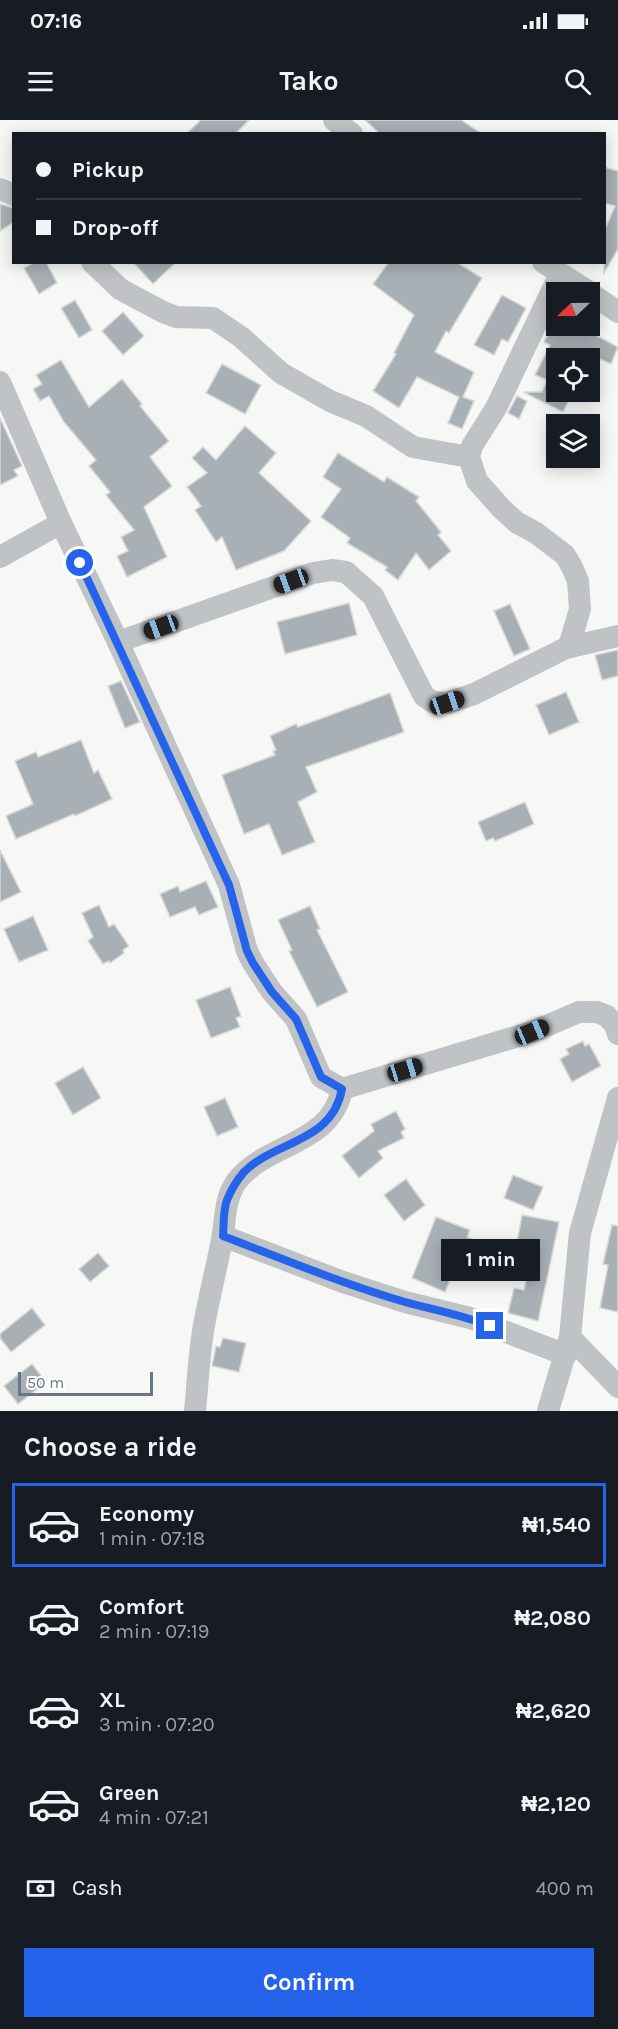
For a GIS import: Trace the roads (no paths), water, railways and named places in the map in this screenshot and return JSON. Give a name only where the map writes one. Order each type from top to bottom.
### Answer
[{"type":"street","points":[[334,120],[349,132]]},
{"type":"street","points":[[94,264],[120,289],[163,312],[176,316],[213,318],[234,332],[281,373],[330,400],[366,416],[413,447],[469,457]]},
{"type":"street","points":[[566,648],[570,643],[580,609],[578,581],[572,567],[565,555],[536,533],[516,522],[501,508],[477,481],[469,457],[472,446],[496,408],[552,268],[573,282]]},
{"type":"street","points":[[600,300],[618,312]]},
{"type":"street","points":[[0,382],[61,523],[229,885],[247,951],[272,992],[296,1019],[321,1077],[342,1089],[532,1032],[579,1012],[597,1012],[607,1016],[615,1025],[618,1034]]},
{"type":"street","points":[[0,557],[61,523]]},
{"type":"street","points":[[118,642],[313,573],[332,570],[346,572],[373,596],[424,696],[433,702],[447,703],[474,694],[566,648],[618,636]]},
{"type":"street","points":[[195,1411],[204,1322],[223,1236],[226,1202],[245,1171],[319,1128],[339,1104],[342,1089]]},
{"type":"street","points":[[548,1411],[568,1346],[580,1233],[618,1098]]},
{"type":"street","points":[[223,1236],[343,1282],[405,1302],[568,1346],[618,1387]]}]
